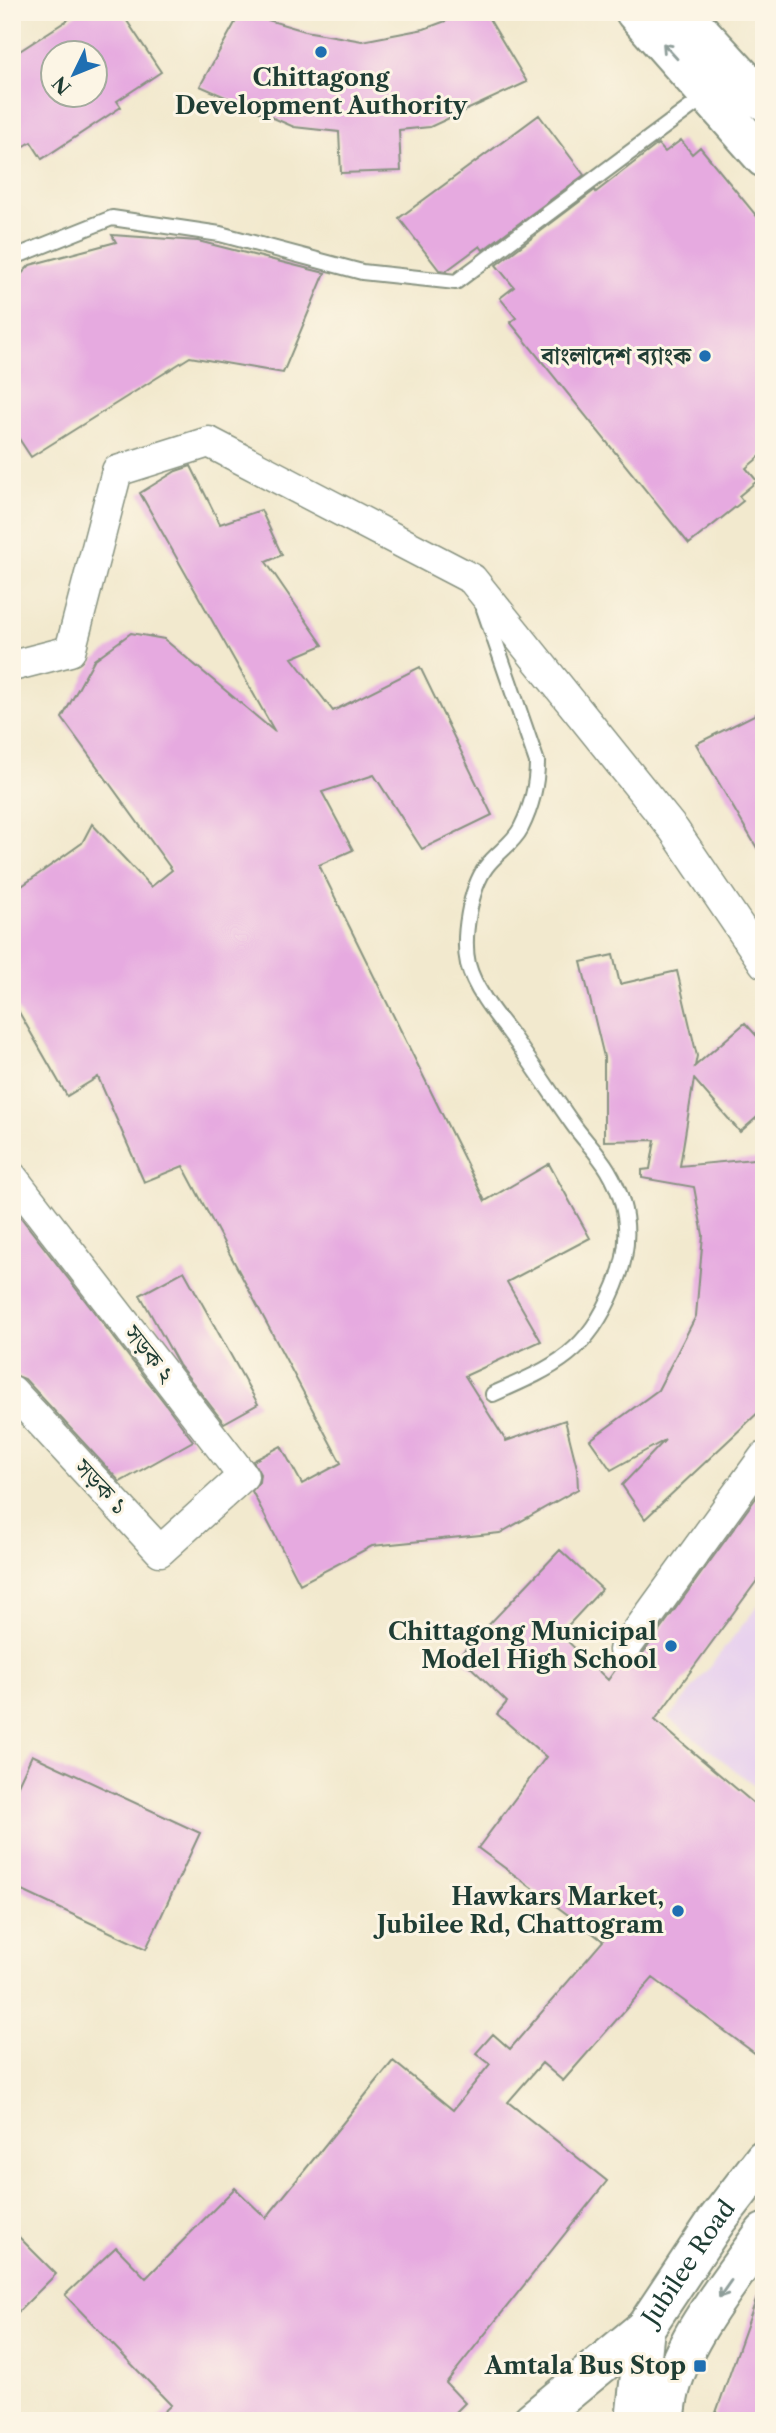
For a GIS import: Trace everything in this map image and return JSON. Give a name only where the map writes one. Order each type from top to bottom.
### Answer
[{"type":"main road","points":[[635,12],[764,158]]},
{"type":"main road","points":[[681,12],[764,101]]},
{"type":"main road","name":"Jubilee Road","points":[[635,2421],[645,2328],[717,2220],[764,2159]]},
{"type":"main road","points":[[666,2421],[666,2403],[689,2342],[764,2233]]},
{"type":"main road","points":[[532,2421],[645,2328]]},
{"type":"street","points":[[12,666],[70,651],[117,471],[209,442],[472,579],[674,830],[764,963]]},
{"type":"street","name":"সড়ক ২","points":[[12,1177],[243,1476],[191,1522]]},
{"type":"street","name":"সড়ক ১","points":[[12,1391],[160,1551],[191,1522]]},
{"type":"street","points":[[624,1650],[764,1457]]},
{"type":"lane","points":[[12,258],[112,218],[220,234],[362,272],[456,282],[708,94]]},
{"type":"lane","points":[[472,579],[507,670],[537,762],[537,782],[521,830],[486,868],[472,895],[468,918],[468,964],[486,1002],[608,1170],[625,1210],[628,1233],[620,1276],[592,1332],[577,1349],[560,1361],[525,1381],[494,1394]]},
{"type":"shaded area","points":[[764,1598],[764,1793],[669,1718]]},
{"type":"building","points":[[80,12],[121,12],[161,72],[117,101],[121,107],[42,159],[31,142],[12,154],[12,56],[38,39],[38,108],[108,108],[108,38],[40,38]]},
{"type":"building","points":[[241,12],[305,31],[362,41],[424,29],[470,12],[485,12],[527,82],[430,127],[399,130],[401,171],[341,173],[339,132],[294,127],[200,86]]},
{"type":"building","points":[[539,115],[584,175],[483,250],[480,246],[446,271],[439,270],[399,218]]},
{"type":"building","points":[[681,140],[692,154],[700,147],[764,225],[764,453],[746,468],[757,481],[739,496],[743,501],[689,544],[510,322],[516,318],[500,298],[514,287],[496,265],[658,144],[665,152]]},
{"type":"building","points":[[112,235],[198,241],[325,273],[283,373],[190,357],[31,457],[12,428],[12,284],[30,265],[116,242]]},
{"type":"building","points":[[191,466],[220,524],[261,510],[282,555],[266,562],[323,645],[292,658],[333,711],[420,667],[492,815],[422,849],[374,775],[322,792],[353,850],[319,865],[485,1201],[549,1164],[590,1238],[507,1282],[541,1341],[465,1376],[506,1441],[565,1420],[577,1468],[578,1489],[500,1533],[372,1546],[300,1584],[252,1491],[259,1482],[260,1474],[253,1461],[281,1446],[302,1484],[341,1463],[183,1166],[144,1182],[98,1077],[67,1096],[12,1000],[12,893],[82,843],[92,824],[151,887],[172,870],[62,718],[94,660],[131,633],[164,639],[275,732],[140,493],[176,471]]},
{"type":"building","points":[[764,710],[764,860],[696,744]]},
{"type":"building","points":[[613,955],[620,984],[677,971],[697,1056],[695,1066],[745,1023],[764,1044],[764,1111],[740,1132],[694,1079],[680,1166],[764,1158],[764,1407],[645,1519],[622,1485],[665,1440],[611,1470],[590,1440],[658,1390],[696,1316],[703,1235],[694,1187],[642,1178],[642,1170],[650,1169],[655,1140],[604,1141],[604,1057],[581,962]]},
{"type":"building","points":[[12,1206],[193,1441],[120,1482],[25,1379],[12,1374]]},
{"type":"building","points":[[184,1271],[258,1404],[224,1423],[179,1365],[140,1295]]},
{"type":"building","points":[[764,1487],[764,1571],[655,1720],[764,1812],[764,2060],[653,1978],[563,2081],[542,2063],[508,2102],[607,2181],[446,2383],[465,2403],[447,2421],[154,2421],[171,2405],[65,2295],[116,2247],[146,2278],[235,2188],[266,2218],[393,2061],[453,2110],[490,2064],[476,2053],[493,2034],[510,2049],[603,1941],[478,1848],[546,1757],[497,1714],[507,1702],[459,1656],[560,1550],[602,1589],[560,1634],[608,1680],[618,1666],[630,1666],[638,1660]]},
{"type":"building","points":[[32,1755],[200,1833],[146,1949],[12,1886],[12,1798]]},
{"type":"building","points":[[12,2230],[56,2274],[12,2318]]},
{"type":"building","points":[[760,2289],[764,2289],[764,2421],[713,2421]]},
{"type":"place","name":"Chittagong Development Authority","points":[[321,52]]},
{"type":"place","name":"বাংলাদেশ ব্যাংক","points":[[705,356]]},
{"type":"place","name":"Chittagong Municipal Model High School","points":[[671,1646]]},
{"type":"place","name":"Hawkars Market, Jubilee Rd, Chattogram","points":[[678,1911]]},
{"type":"place","name":"Amtala Bus Stop","points":[[700,2366]]}]
